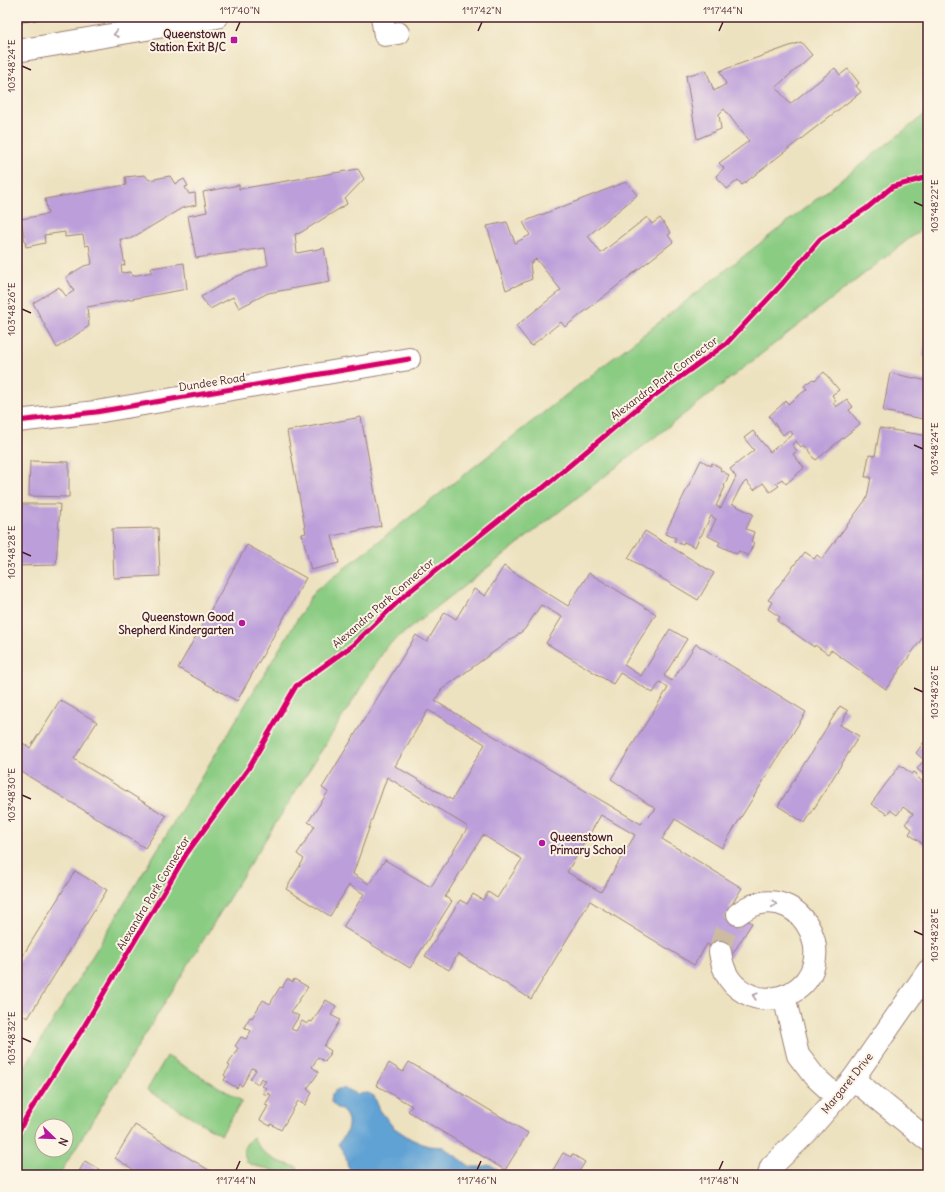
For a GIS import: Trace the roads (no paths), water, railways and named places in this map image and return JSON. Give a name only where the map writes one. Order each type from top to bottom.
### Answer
[{"type":"street","points":[[17,51],[217,17]]},
{"type":"street","points":[[382,17],[385,35],[398,33]]},
{"type":"street","name":"Dundee Road","points":[[17,421],[96,412],[409,360]]},
{"type":"street","points":[[720,952],[722,966],[729,979],[740,990],[753,996],[767,999],[784,996],[796,990],[806,979],[814,966],[816,951],[813,935],[806,922],[795,911],[781,904],[766,903],[751,906],[738,914]]},
{"type":"street","name":"Margaret Drive","points":[[764,1172],[807,1132],[853,1079],[928,971]]},
{"type":"street","points":[[784,996],[798,1055],[814,1076],[836,1097]]},
{"type":"street","points":[[853,1079],[928,1140]]},
{"type":"water","points":[[345,1088],[357,1094],[368,1093],[374,1096],[380,1110],[393,1127],[411,1139],[428,1146],[443,1147],[471,1167],[492,1166],[497,1169],[496,1175],[357,1175],[348,1167],[344,1153],[338,1144],[348,1127],[347,1118],[345,1114],[331,1101],[332,1094],[338,1089]]},
{"type":"tunnel","points":[[720,952],[726,931],[738,914]]},
{"type":"railway","points":[[17,21],[41,17]]},
{"type":"place","name":"Queenstown Station Exit B/C","points":[[234,40]]},
{"type":"place","name":"Queenstown Good Shepherd Kindergarten","points":[[242,623]]},
{"type":"place","name":"Queenstown Primary School","points":[[542,843]]}]
